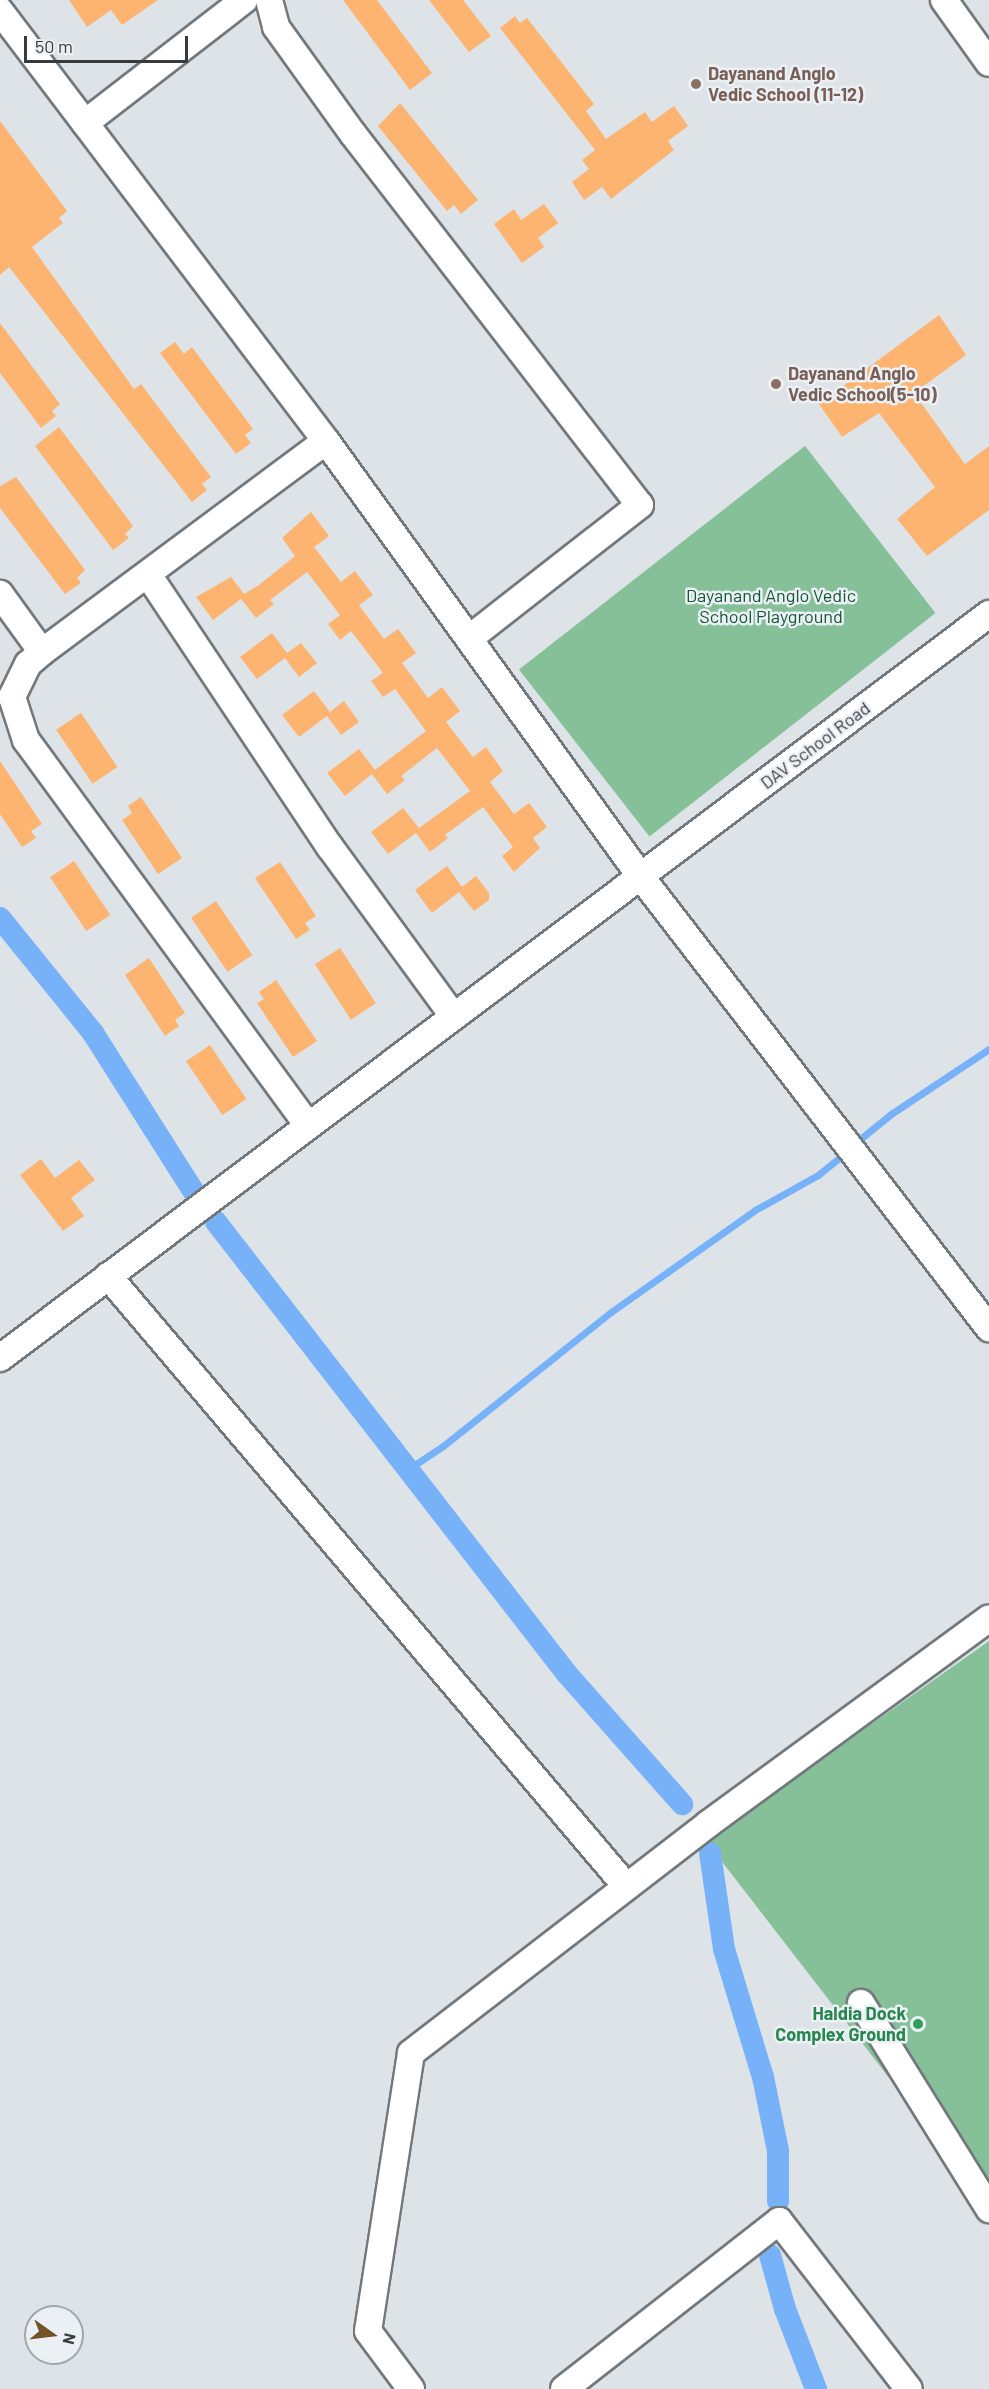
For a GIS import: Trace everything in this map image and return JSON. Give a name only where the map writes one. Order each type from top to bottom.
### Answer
[{"type":"street","points":[[85,123],[244,0]]},
{"type":"street","points":[[269,0],[276,27],[353,134],[640,505],[470,638]]},
{"type":"street","points":[[944,0],[989,63]]},
{"type":"street","points":[[0,11],[327,441],[641,876],[989,1328]]},
{"type":"street","points":[[308,1126],[26,740],[12,697],[28,664],[42,652],[149,576],[327,441]]},
{"type":"street","points":[[149,576],[330,847],[454,1017]]},
{"type":"street","points":[[0,594],[42,652]]},
{"type":"street","name":"DAV School Road","points":[[0,1358],[989,614]]},
{"type":"street","points":[[108,1276],[626,1886]]},
{"type":"street","points":[[411,2389],[368,2331],[411,2053],[626,1886],[989,1618]]},
{"type":"street","points":[[861,2003],[989,2209]]},
{"type":"street","points":[[564,2389],[780,2221],[909,2389]]},
{"type":"green space","name":"Dayanand Anglo Vedic School Playground","points":[[805,446],[936,613],[649,837],[519,669]]},
{"type":"green space","name":"Haldia Dock Complex Ground","points":[[989,1641],[989,2207],[706,1841]]},
{"type":"building","points":[[69,0],[158,0],[122,25],[111,10],[87,27]]},
{"type":"building","points":[[343,0],[377,0],[432,73],[410,90]]},
{"type":"building","points":[[429,0],[463,0],[491,36],[469,52]]},
{"type":"building","points":[[515,16],[520,23],[527,18],[594,104],[586,111],[606,139],[645,112],[652,122],[674,106],[688,126],[668,141],[674,150],[611,199],[602,187],[584,200],[572,182],[589,169],[582,160],[595,150],[500,28]]},
{"type":"building","points":[[400,103],[478,200],[461,214],[454,205],[447,211],[378,126]]},
{"type":"building","points":[[0,121],[67,211],[59,218],[63,223],[32,247],[134,389],[141,384],[211,477],[202,484],[207,490],[192,502],[9,267],[0,275]]},
{"type":"building","points":[[544,204],[558,223],[538,238],[544,247],[522,263],[494,224],[514,209],[521,220]]},
{"type":"building","points":[[939,315],[966,355],[914,393],[965,464],[989,446],[989,510],[927,556],[897,519],[935,487],[879,413],[842,437],[819,404]]},
{"type":"building","points":[[0,323],[60,404],[52,411],[56,416],[41,428],[0,373]]},
{"type":"building","points":[[175,342],[184,354],[192,347],[253,429],[245,435],[251,443],[236,454],[160,353]]},
{"type":"building","points":[[59,427],[133,526],[125,534],[129,538],[113,550],[35,446]]},
{"type":"building","points":[[16,477],[85,570],[77,578],[81,583],[65,594],[0,508],[0,486]]},
{"type":"building","points":[[311,512],[329,536],[314,547],[341,582],[355,571],[373,595],[359,605],[384,639],[398,629],[416,653],[402,663],[428,698],[442,687],[460,711],[446,722],[473,757],[486,747],[503,771],[490,782],[514,814],[529,803],[547,827],[533,838],[540,848],[514,872],[502,856],[513,847],[483,807],[445,835],[448,838],[430,852],[416,833],[388,854],[371,832],[403,808],[419,828],[470,791],[437,748],[401,776],[405,780],[387,794],[372,774],[345,796],[327,773],[359,749],[375,770],[426,731],[395,689],[383,697],[371,681],[383,673],[351,631],[340,640],[328,624],[340,615],[307,572],[270,600],[274,604],[256,618],[241,599],[213,620],[196,597],[231,577],[244,594],[259,585],[295,556],[282,538]]},
{"type":"building","points":[[272,633],[287,653],[301,643],[317,663],[299,677],[285,658],[257,679],[240,657]]},
{"type":"building","points":[[314,691],[330,712],[344,701],[359,722],[341,735],[327,716],[299,737],[282,715]]},
{"type":"building","points":[[81,713],[117,767],[92,784],[56,730]]},
{"type":"building","points":[[0,761],[42,824],[31,831],[36,838],[22,847],[0,814]]},
{"type":"building","points":[[141,797],[182,858],[158,874],[122,820],[132,813],[128,806]]},
{"type":"building","points":[[74,861],[110,915],[86,931],[50,877]]},
{"type":"building","points":[[280,862],[316,916],[305,923],[310,930],[296,939],[255,878]]},
{"type":"building","points":[[447,866],[462,887],[476,876],[489,893],[489,900],[474,911],[459,892],[432,913],[415,890]]},
{"type":"building","points":[[216,901],[252,955],[227,972],[191,918]]},
{"type":"building","points":[[340,948],[376,1003],[351,1020],[315,964]]},
{"type":"building","points":[[149,958],[185,1013],[175,1020],[179,1026],[165,1036],[125,975]]},
{"type":"building","points":[[276,980],[317,1041],[293,1057],[257,1003],[264,999],[259,992]]},
{"type":"building","points":[[210,1045],[246,1099],[222,1115],[186,1061]]},
{"type":"building","points":[[41,1159],[55,1178],[79,1160],[95,1180],[71,1198],[84,1216],[63,1231],[20,1175]]},
{"type":"waterway","points":[[0,918],[93,1033],[196,1195]]},
{"type":"waterway","points":[[854,1144],[891,1114],[989,1049]]},
{"type":"waterway","points":[[407,1470],[443,1446],[611,1312],[755,1210],[818,1175],[846,1152]]},
{"type":"waterway","points":[[216,1222],[567,1674],[682,1804]]},
{"type":"waterway","points":[[710,1853],[724,1949],[763,2077],[778,2151],[778,2201]]},
{"type":"waterway","points":[[770,2255],[785,2309],[816,2389]]},
{"type":"place","name":"Dayanand Anglo Vedic School (11-12)","points":[[696,84]]},
{"type":"place","name":"Dayanand Anglo Vedic School(5-10)","points":[[776,384]]},
{"type":"place","name":"Haldia Dock Complex Ground","points":[[918,2024]]}]
